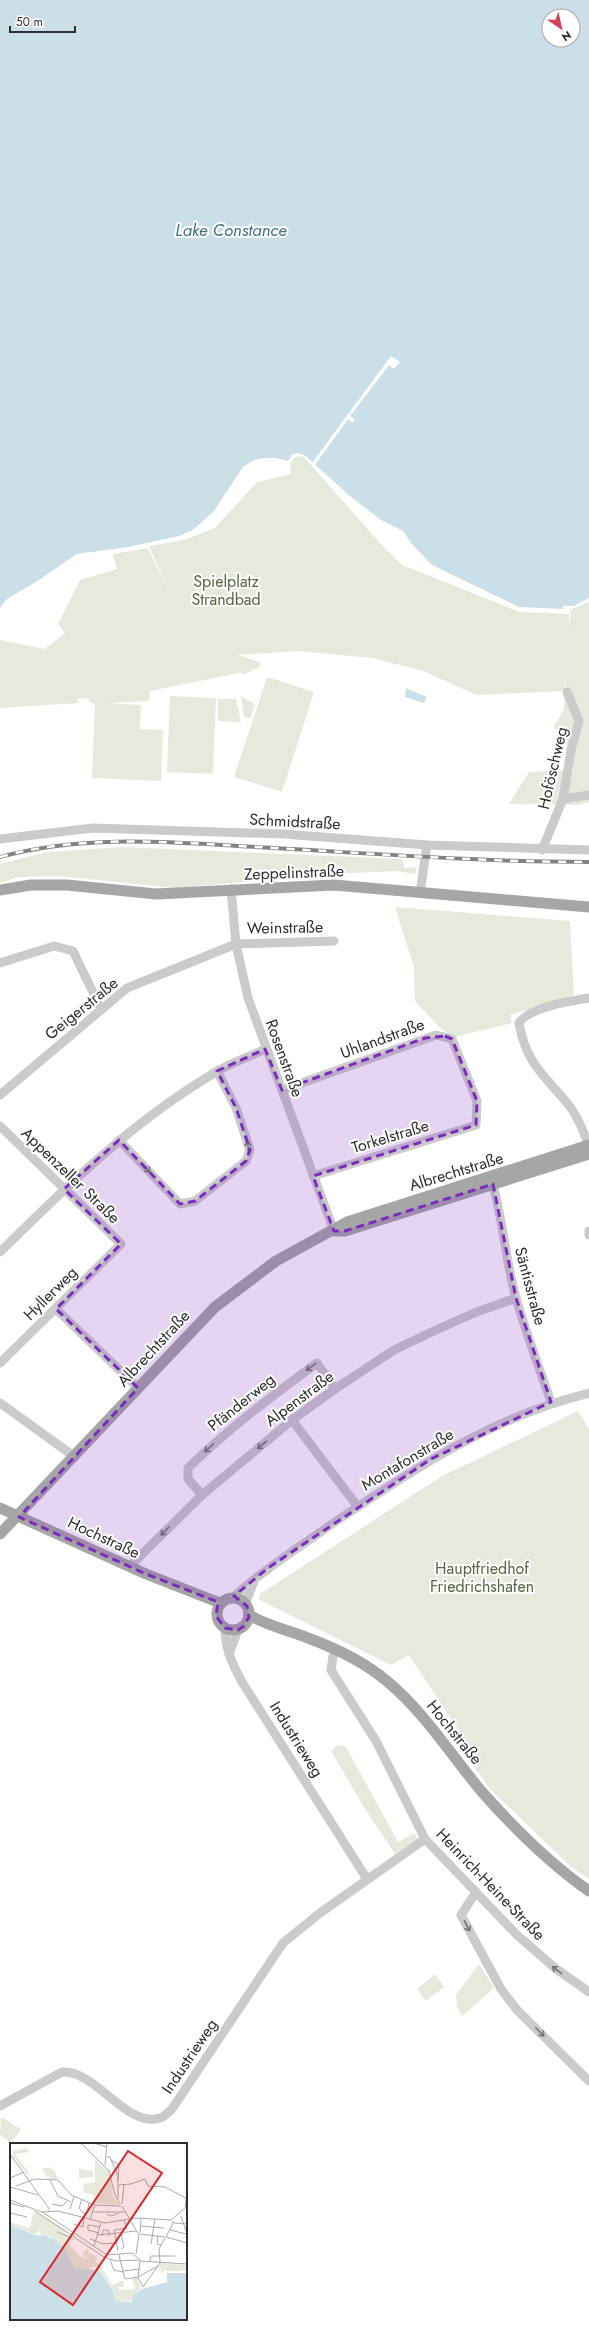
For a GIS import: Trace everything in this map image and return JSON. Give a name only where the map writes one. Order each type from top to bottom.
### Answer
[{"type":"main road","name":"Zeppelinstraße","points":[[0,890],[31,886],[67,885],[156,894],[231,889],[334,885],[589,907]]},
{"type":"main road","name":"Albrechtstraße","points":[[0,1534],[75,1457],[215,1307],[244,1283],[276,1261],[334,1231],[345,1231],[589,1148]]},
{"type":"main road","name":"Hochstraße","points":[[0,1508],[130,1566],[220,1603]]},
{"type":"main road","name":"Hochstraße","points":[[195,1594],[216,1616]]},
{"type":"main road","points":[[232,1598],[238,1598],[245,1604],[249,1615],[241,1628],[225,1628],[219,1623],[216,1616],[220,1603],[232,1598]]},
{"type":"main road","name":"Hochstraße","points":[[249,1615],[273,1627],[307,1638],[369,1668],[404,1697],[482,1792],[538,1850],[589,1891]]},
{"type":"main road","name":"Hochstraße","points":[[241,1628],[273,1627]]},
{"type":"street","name":"Hoföschweg","points":[[542,850],[563,799],[571,750],[578,721],[567,692]]},
{"type":"street","points":[[563,799],[589,795]]},
{"type":"street","name":"Schmidstraße","points":[[0,839],[93,828],[283,834],[426,845],[542,850],[589,850]]},
{"type":"street","points":[[420,893],[426,845]]},
{"type":"street","name":"Rosenstraße","points":[[231,889],[236,944],[248,998],[334,1231]]},
{"type":"street","name":"Weinstraße","points":[[236,944],[334,941]]},
{"type":"street","name":"Geigerstraße","points":[[0,1095],[127,988],[236,944]]},
{"type":"street","points":[[0,963],[54,946],[73,951],[101,1009]]},
{"type":"street","points":[[589,998],[523,1016],[519,1023],[526,1051],[534,1064],[568,1104],[579,1120],[589,1148]]},
{"type":"street","name":"Uhlandstraße","points":[[282,1090],[425,1038],[436,1035],[445,1036],[452,1039],[477,1101],[476,1125]]},
{"type":"street","points":[[0,1252],[64,1190],[119,1140],[173,1100],[217,1071],[266,1050]]},
{"type":"street","points":[[119,1140],[180,1204],[195,1201],[246,1161],[250,1150],[236,1108],[217,1071]]},
{"type":"street","name":"Torkelstraße","points":[[313,1176],[476,1125]]},
{"type":"street","name":"Appenzeller Straße","points":[[0,1126],[120,1244]]},
{"type":"street","name":"Säntisstraße","points":[[492,1180],[504,1247],[516,1298],[551,1402]]},
{"type":"street","name":"Hyllerweg","points":[[0,1363],[120,1244]]},
{"type":"street","name":"Alpenstraße","points":[[130,1566],[202,1495],[292,1420],[335,1389],[394,1350],[474,1313],[516,1298]]},
{"type":"street","points":[[56,1309],[138,1388]]},
{"type":"street","name":"Pfänderweg","points":[[202,1495],[188,1479],[188,1468],[209,1448],[265,1401],[316,1363],[335,1389]]},
{"type":"street","name":"Montafonstraße","points":[[232,1598],[358,1507],[431,1458],[551,1402],[589,1393]]},
{"type":"street","points":[[0,1403],[75,1457]]},
{"type":"street","points":[[292,1420],[358,1507]]},
{"type":"street","points":[[245,1604],[255,1580]]},
{"type":"street","name":"Industrieweg","points":[[225,1628],[224,1643],[228,1655],[242,1682],[367,1879]]},
{"type":"street","points":[[228,1655],[241,1628]]},
{"type":"street","name":"Heinrich-Heine-Straße","points":[[334,1650],[331,1670],[376,1742],[426,1839],[517,1935],[555,1968],[589,1992]]},
{"type":"street","name":"Industrieweg","points":[[0,2106],[62,2072],[69,2071],[85,2079],[136,2115],[147,2120],[161,2118],[172,2109],[282,1943],[367,1879],[426,1839]]},
{"type":"street","points":[[476,1892],[461,1915],[501,1989],[517,2010],[589,2081]]},
{"type":"highlighted area","points":[[445,1036],[452,1039],[477,1101],[476,1125],[313,1176],[334,1231],[345,1231],[493,1184],[516,1298],[551,1402],[431,1459],[268,1568],[234,1596],[247,1606],[249,1617],[244,1626],[238,1630],[225,1628],[216,1616],[218,1602],[146,1574],[19,1517],[138,1388],[56,1309],[121,1244],[64,1189],[119,1140],[180,1204],[195,1201],[246,1161],[250,1150],[236,1108],[217,1071],[265,1049],[282,1090],[425,1038]]},
{"type":"green space","name":"Spielplatz Strandbad","points":[[303,456],[380,543],[402,565],[520,612],[569,614],[569,630],[571,609],[589,602],[589,802],[577,805],[509,804],[529,772],[574,770],[567,744],[554,727],[564,709],[566,676],[564,691],[477,695],[423,671],[373,658],[298,651],[238,655],[260,662],[260,667],[245,674],[239,673],[150,691],[149,701],[107,703],[141,705],[140,729],[163,730],[161,781],[92,778],[95,704],[91,703],[89,699],[78,698],[78,703],[0,708],[0,640],[45,649],[65,633],[58,624],[80,580],[117,569],[113,554],[148,548],[171,595],[149,546],[184,540],[215,528],[257,482],[291,474],[290,463],[295,457]]},
{"type":"green space","points":[[267,677],[314,692],[282,792],[234,777]]},
{"type":"green space","points":[[170,696],[216,698],[213,774],[167,772]]},
{"type":"green space","points":[[241,696],[255,704],[251,718],[244,717]]},
{"type":"green space","points":[[218,699],[236,699],[241,722],[218,721]]},
{"type":"green space","points":[[122,847],[403,859],[404,868],[417,867],[415,874],[396,871],[350,873],[174,888],[59,876],[18,877],[0,883],[0,864],[47,852]]},
{"type":"green space","points":[[395,907],[570,921],[574,995],[510,1015],[512,1023],[454,1037],[441,1029],[415,1001],[414,967]]},
{"type":"green space","name":"Hauptfriedhof Friedrichshafen","points":[[578,1411],[589,1429],[589,1879],[570,1866],[490,1789],[452,1736],[459,1731],[409,1655],[391,1665],[259,1600],[260,1594],[442,1476]]},
{"type":"green space","points":[[338,1745],[346,1747],[398,1842],[414,1833],[418,1839],[395,1854],[364,1807],[331,1751]]},
{"type":"green space","points":[[479,1964],[494,1988],[462,2016],[457,2007],[456,1995]]},
{"type":"green space","points":[[435,1974],[444,1987],[426,2001],[417,1989]]},
{"type":"green space","points":[[1,2118],[21,2129],[11,2143],[0,2135]]},
{"type":"water","name":"Lake Constance","points":[[0,0],[589,0],[589,598],[574,606],[563,606],[563,609],[519,607],[432,565],[411,543],[403,531],[381,520],[351,497],[304,455],[298,453],[292,455],[288,461],[276,458],[265,458],[254,460],[243,467],[214,511],[193,530],[179,536],[128,547],[77,554],[36,582],[7,599],[0,608]]},
{"type":"water","points":[[406,688],[427,697],[424,703],[405,697]]},
{"type":"pier","points":[[391,356],[400,362],[394,369],[389,365],[350,416],[355,420],[353,423],[348,419],[314,466],[312,463]]},
{"type":"railway","points":[[0,857],[63,845],[95,842],[160,842],[464,859],[589,862]]}]
